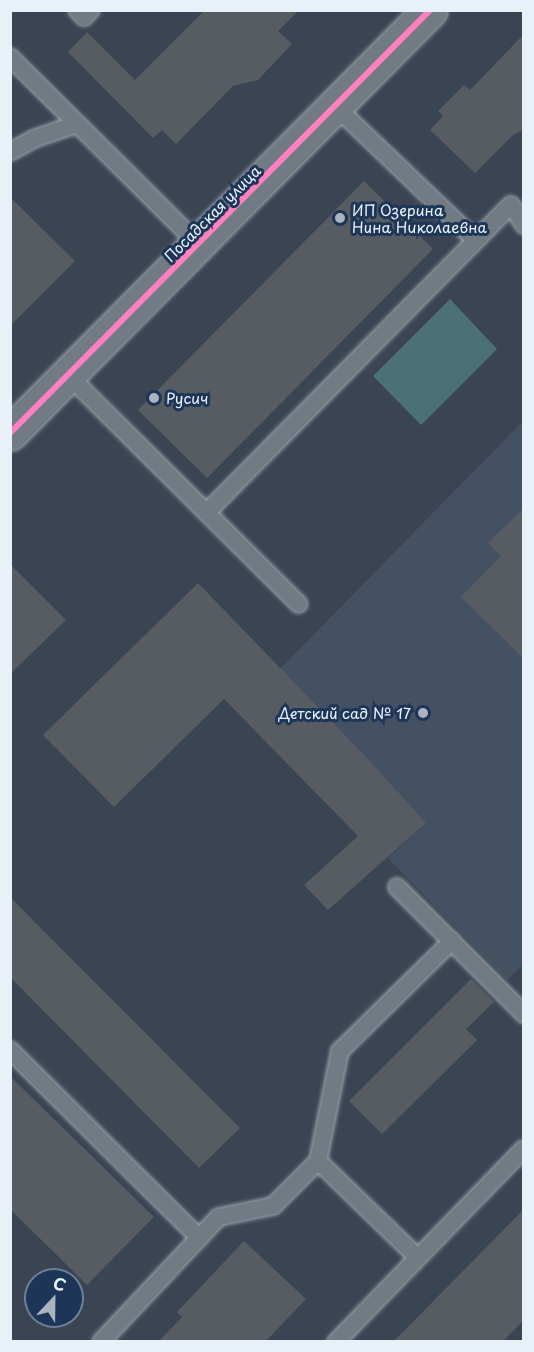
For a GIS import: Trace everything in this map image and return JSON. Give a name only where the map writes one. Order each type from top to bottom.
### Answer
[{"type":"street","name":"Посадская улица","points":[[10,433],[430,10]]},
{"type":"lane","points":[[77,10],[84,17],[91,10]]},
{"type":"lane","points":[[10,57],[198,244]]},
{"type":"lane","points":[[335,106],[475,240]]},
{"type":"lane","points":[[10,152],[33,139],[77,124]]},
{"type":"lane","points":[[207,512],[511,205],[524,225]]},
{"type":"lane","points":[[68,375],[299,604]]},
{"type":"lane","points":[[397,886],[524,1014]]},
{"type":"lane","points":[[101,1341],[219,1217],[273,1206],[318,1161],[340,1051],[452,941]]},
{"type":"lane","points":[[10,1050],[199,1238]]},
{"type":"lane","points":[[336,1341],[524,1149]]},
{"type":"lane","points":[[318,1161],[417,1257]]},
{"type":"shaded area","name":"Детский сад № 17","points":[[523,421],[524,964],[507,980],[388,858],[426,823],[280,669]]},
{"type":"green space","points":[[450,299],[497,349],[421,425],[373,376]]},
{"type":"building","points":[[205,10],[299,10],[278,31],[292,44],[258,80],[233,86],[176,144],[162,130],[153,138],[68,52],[87,32],[135,80]]},
{"type":"building","points":[[524,34],[524,130],[513,135],[475,173],[430,130],[443,116],[438,111],[464,85],[470,90]]},
{"type":"building","points":[[364,181],[433,249],[207,478],[138,410]]},
{"type":"building","points":[[10,197],[75,261],[10,326]]},
{"type":"building","points":[[524,508],[524,659],[461,597],[501,556],[488,543]]},
{"type":"building","points":[[10,564],[66,620],[10,674]]},
{"type":"building","points":[[198,583],[366,757],[426,823],[328,910],[304,885],[358,836],[224,699],[114,807],[43,735]]},
{"type":"building","points":[[10,897],[240,1128],[199,1168],[10,977]]},
{"type":"building","points":[[471,979],[494,1002],[466,1029],[477,1040],[382,1134],[349,1101]]},
{"type":"building","points":[[10,1076],[154,1217],[87,1285],[84,1282],[84,1268],[70,1268],[10,1209]]},
{"type":"building","points":[[524,1209],[524,1320],[503,1341],[394,1341]]},
{"type":"building","points":[[244,1241],[306,1299],[266,1341],[159,1341],[182,1317],[177,1312]]},
{"type":"cycle path","points":[[10,433],[430,10]]},
{"type":"place","name":"ИП Озерина Нина Николаевна","points":[[340,218]]},
{"type":"place","name":"Русич","points":[[154,398]]},
{"type":"place","name":"Детский сад № 17","points":[[423,713]]}]
